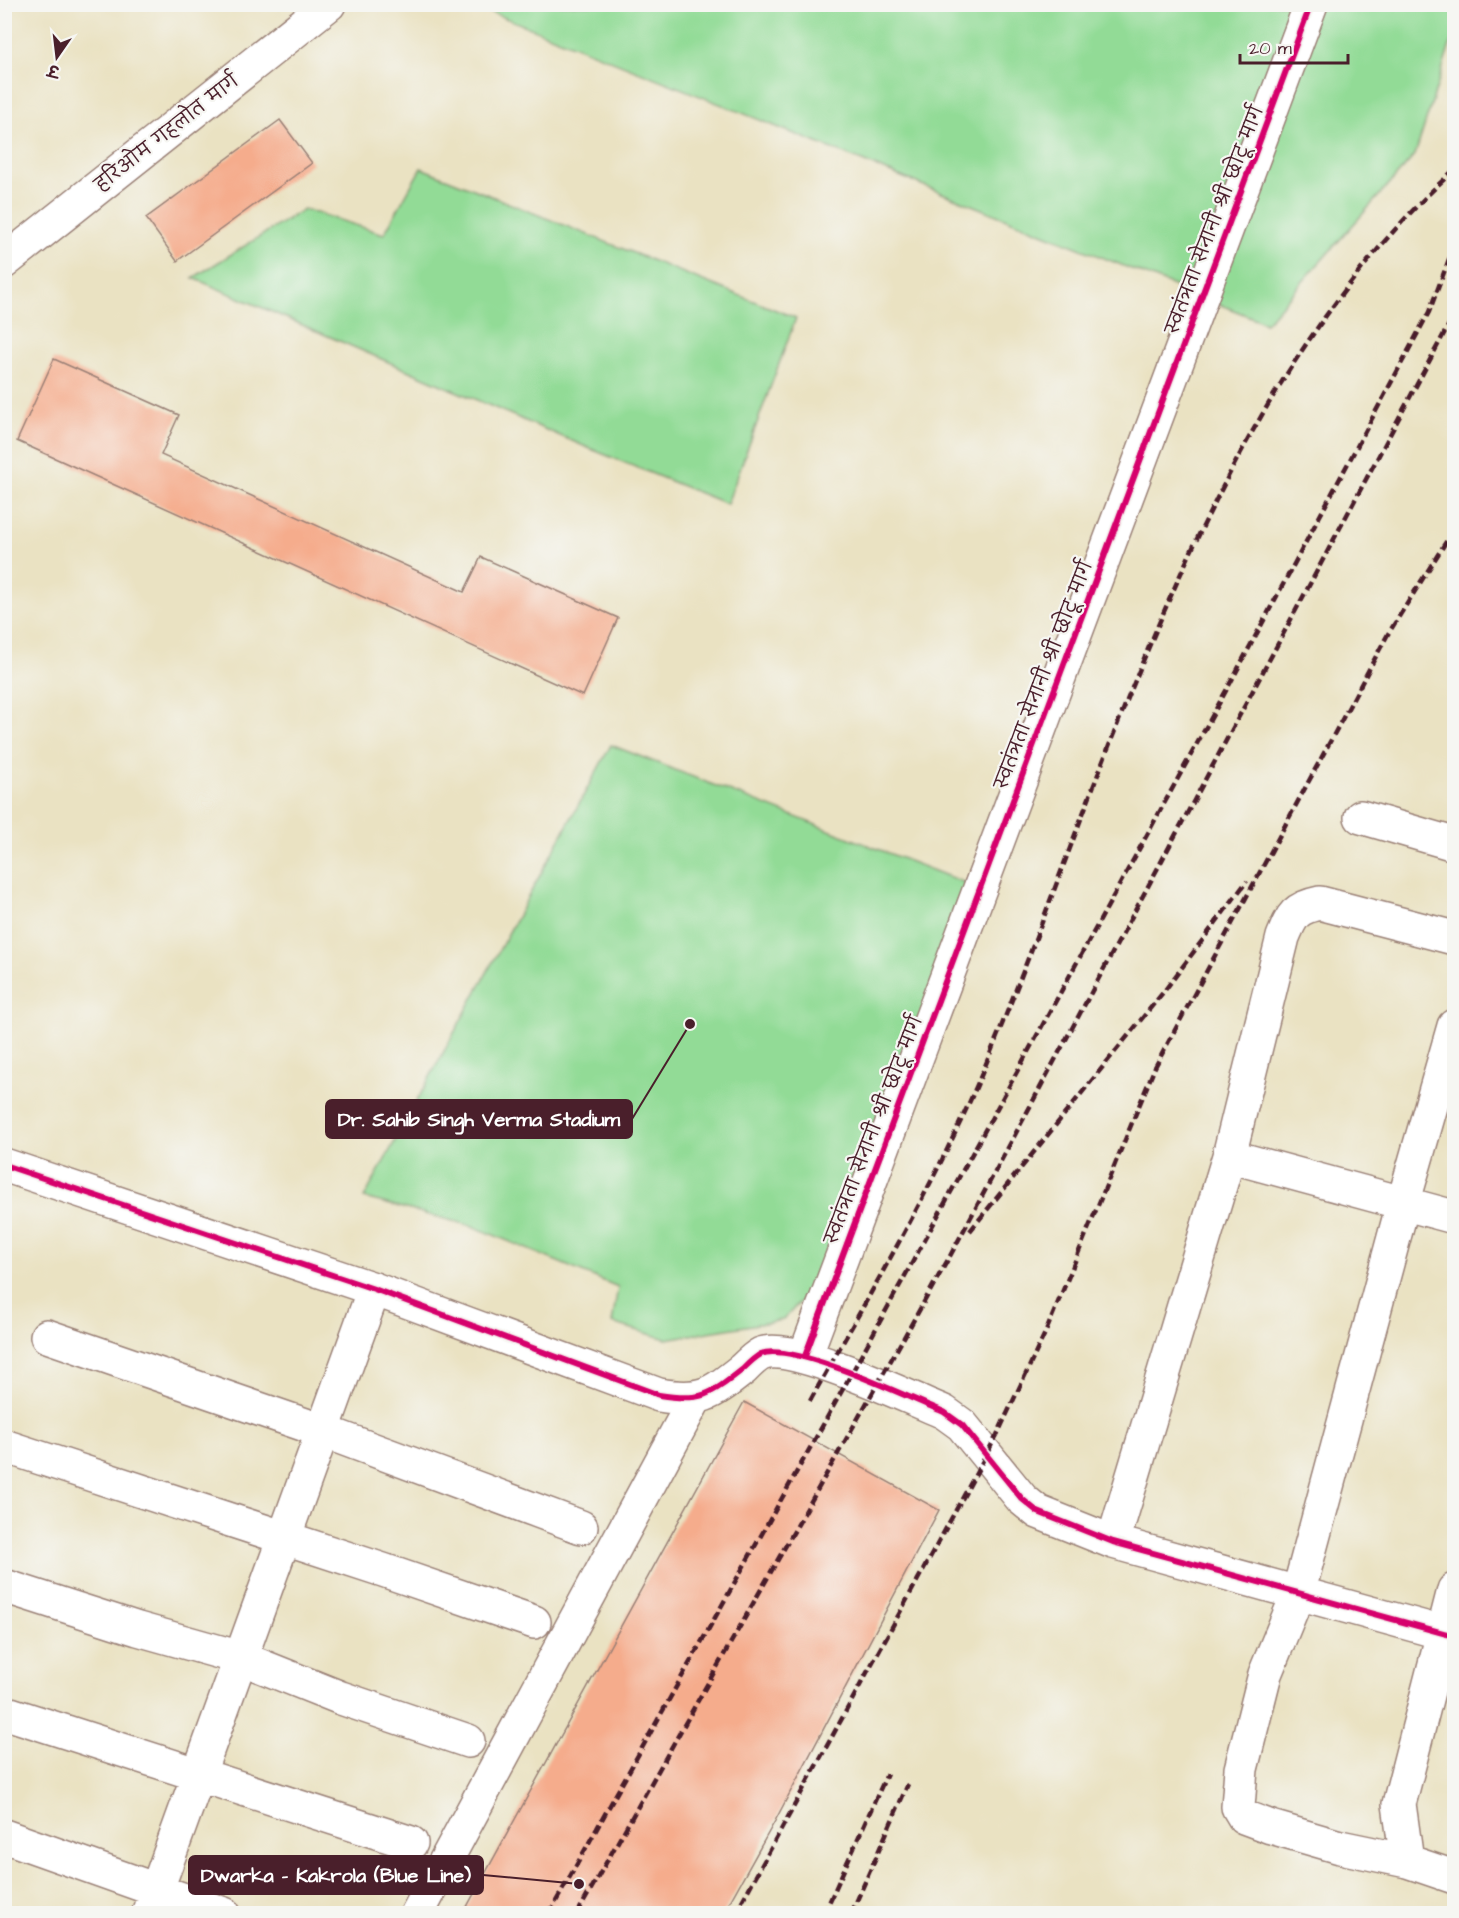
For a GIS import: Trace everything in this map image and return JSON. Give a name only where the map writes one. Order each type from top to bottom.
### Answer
[{"type":"street","name":"हरिओम गहलोत मार्ग","points":[[4,262],[329,4]]},
{"type":"street","name":"स्वतंत्रता सेनानी श्री छोटू मार्ग","points":[[805,1356],[1311,4]]},
{"type":"street","points":[[1361,817],[1455,844]]},
{"type":"street","points":[[1113,1542],[1228,1156],[1283,937],[1290,919],[1302,906],[1320,903],[1455,938]]},
{"type":"street","points":[[1455,1026],[1403,1204],[1298,1594],[1265,1674],[1241,1770],[1238,1807],[1244,1817],[1271,1827],[1340,1847],[1407,1860],[1455,1877]]},
{"type":"street","points":[[1228,1156],[1455,1217]]},
{"type":"street","points":[[4,1165],[374,1289],[659,1395],[696,1397],[712,1393],[761,1354],[779,1352],[805,1356],[944,1412],[962,1425],[1022,1499],[1038,1512],[1113,1542],[1449,1634]]},
{"type":"street","points":[[153,1901],[374,1289]]},
{"type":"street","points":[[47,1336],[323,1431],[581,1527]]},
{"type":"street","points":[[417,1914],[696,1397]]},
{"type":"street","points":[[4,1446],[534,1622]]},
{"type":"street","points":[[4,1586],[138,1629],[241,1658],[341,1698],[468,1741]]},
{"type":"street","points":[[1407,1860],[1399,1804],[1449,1634],[1455,1590]]},
{"type":"street","points":[[4,1712],[198,1775],[284,1800],[411,1843]]},
{"type":"street","points":[[4,1836],[153,1901],[224,1914]]},
{"type":"green space","points":[[1454,4],[1454,33],[1415,155],[1266,323],[473,5]]},
{"type":"green space","points":[[421,168],[796,318],[727,504],[586,447],[193,278],[304,209],[384,234]]},
{"type":"green space","points":[[611,745],[973,886],[818,1283],[783,1320],[666,1339],[612,1323],[618,1287],[472,1226],[364,1198]]},
{"type":"building","points":[[280,120],[312,163],[177,261],[146,218]]},
{"type":"building","points":[[54,359],[179,415],[161,455],[464,592],[481,557],[618,618],[583,696],[17,441]]},
{"type":"building","points":[[744,1402],[939,1510],[775,1821],[723,1914],[463,1914]]},
{"type":"railway","points":[[810,1401],[899,1242],[980,1078],[1120,717],[1171,596],[1227,478],[1291,367],[1366,263],[1454,170]]},
{"type":"railway","points":[[549,1914],[833,1407],[1233,678],[1429,312],[1454,246]]},
{"type":"railway","points":[[577,1914],[950,1256],[1454,315]]},
{"type":"railway","points":[[735,1914],[997,1435],[1047,1329],[1155,1067],[1388,634],[1454,529]]},
{"type":"railway","points":[[970,1231],[1165,990],[1247,881]]},
{"type":"railway","points":[[824,1914],[887,1774]]},
{"type":"railway","points":[[851,1914],[908,1784]]},
{"type":"cycle path","points":[[805,1356],[1311,4]]},
{"type":"cycle path","points":[[4,1165],[374,1289],[659,1395],[686,1398],[705,1394],[722,1385],[761,1354],[776,1352],[823,1363],[944,1412],[962,1425],[1022,1499],[1038,1512],[1113,1542],[1454,1636]]},
{"type":"place","name":"Dr. Sahib Singh Verma Stadium","points":[[690,1024]]},
{"type":"place","name":"Dwarka - Kakrola (Blue Line)","points":[[579,1884]]}]
